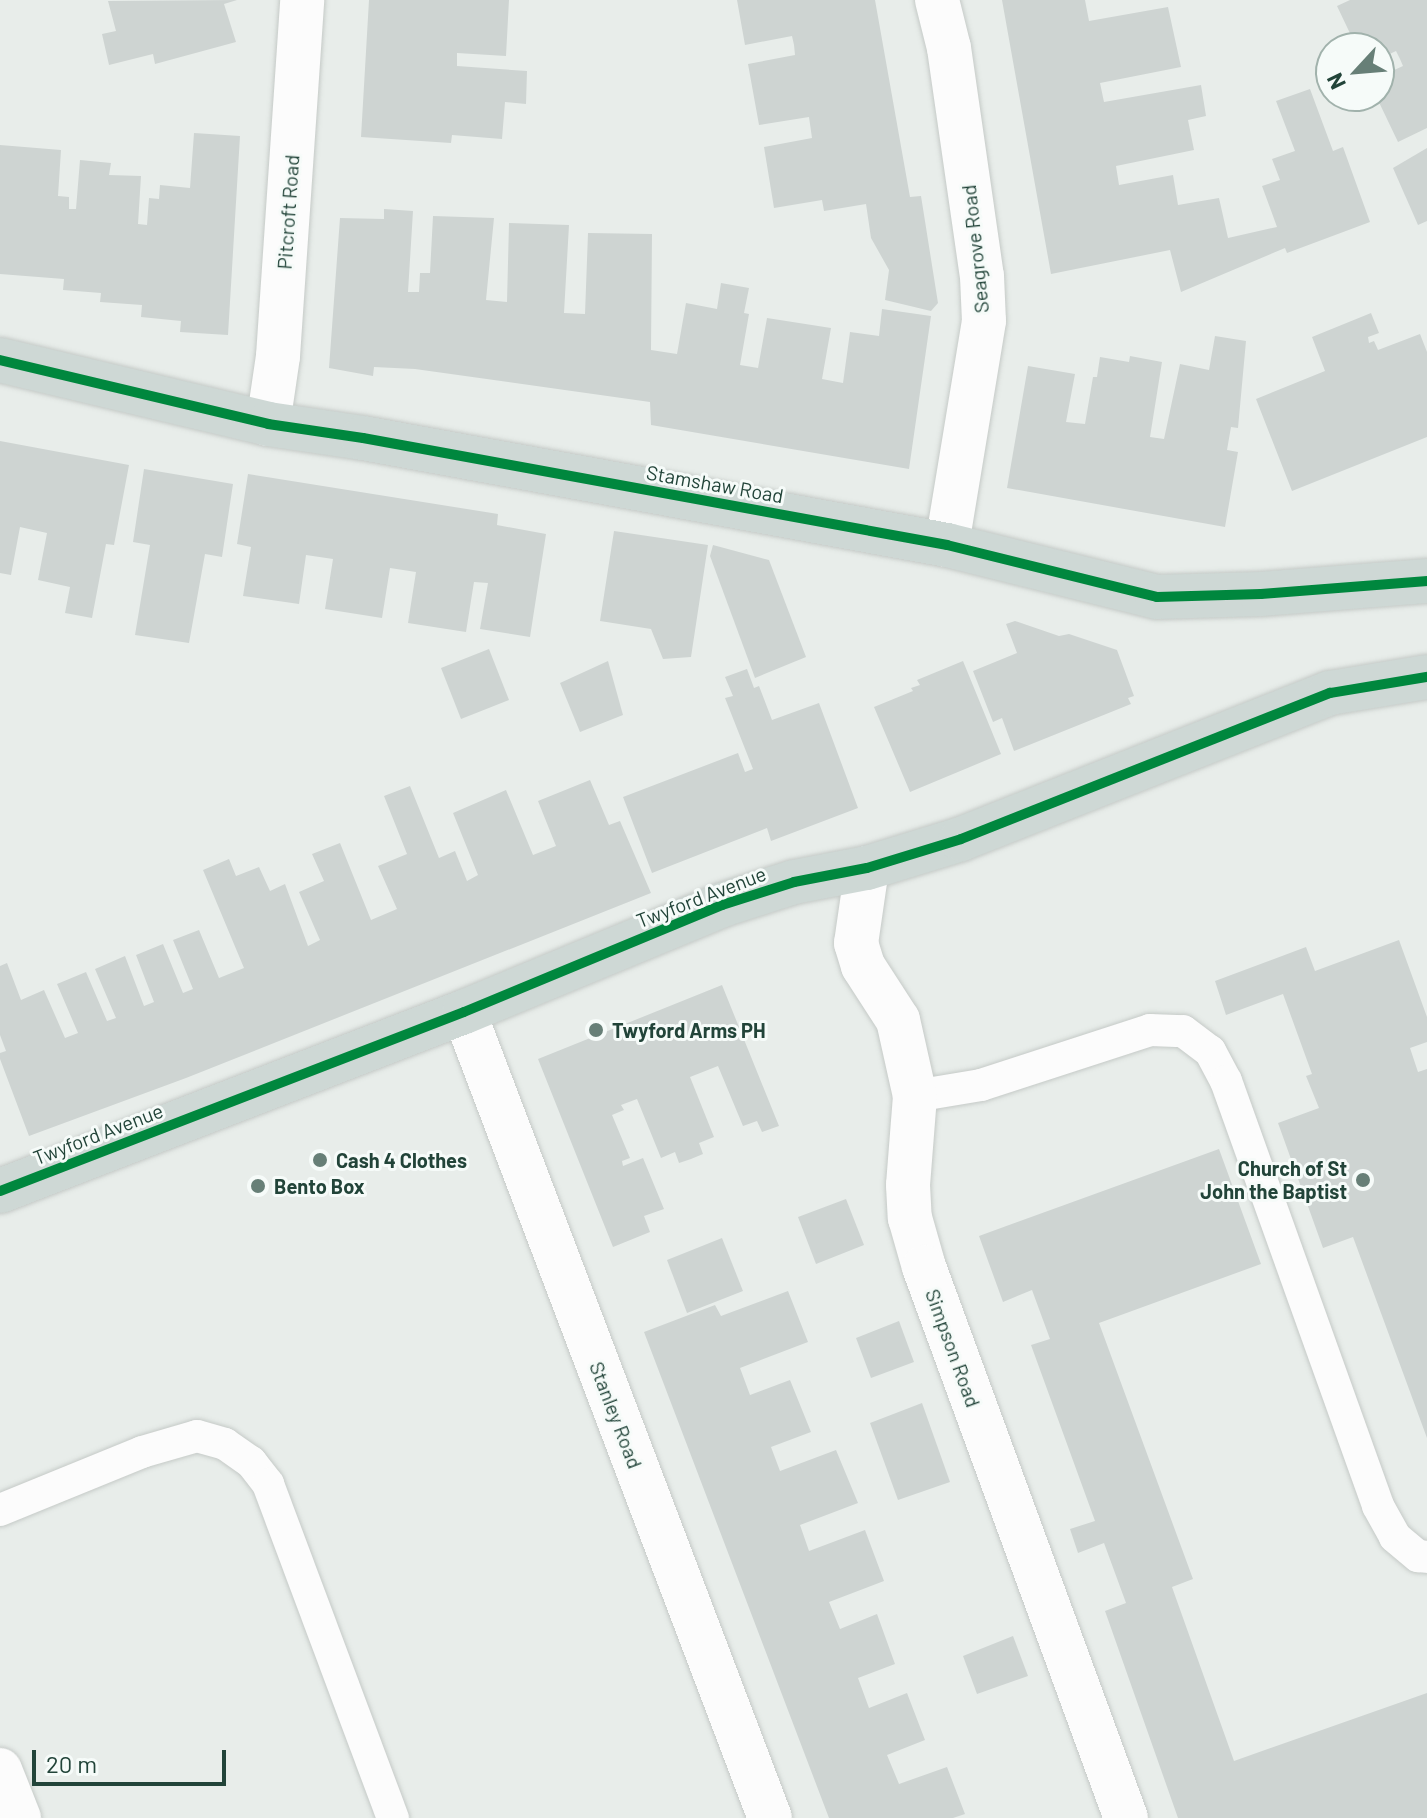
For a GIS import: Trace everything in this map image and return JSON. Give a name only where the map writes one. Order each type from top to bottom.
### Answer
[{"type":"main road","name":"Stamshaw Road","points":[[0,360],[268,424],[363,438],[947,545],[1157,597],[1261,594],[1427,581]]},
{"type":"main road","name":"Twyford Avenue","points":[[0,1191],[464,1012],[722,905],[794,882],[867,868],[961,839],[1330,693],[1427,677]]},
{"type":"street","name":"Pitcroft Road","points":[[268,424],[278,356],[302,0]]},
{"type":"street","name":"Seagrove Road","points":[[937,0],[956,93],[982,276],[984,321],[947,545]]},
{"type":"street","name":"Simpson Road","points":[[867,868],[856,943],[863,966],[898,1020],[915,1096],[908,1185],[910,1218],[924,1267],[1126,1818]]},
{"type":"street","name":"Stanley Road","points":[[464,1012],[770,1818]]},
{"type":"street","points":[[0,1770],[19,1818]]},
{"type":"lane","points":[[915,1096],[981,1085],[1150,1030],[1183,1031],[1210,1051],[1232,1096],[1378,1506],[1395,1537],[1418,1556],[1427,1557]]},
{"type":"lane","points":[[0,1510],[155,1447],[197,1436],[225,1444],[251,1462],[268,1484],[393,1818]]},
{"type":"building","points":[[237,0],[224,4],[236,42],[155,64],[153,54],[109,65],[102,34],[116,31],[108,1]]},
{"type":"building","points":[[369,0],[509,0],[506,56],[457,53],[457,66],[527,71],[526,104],[505,102],[502,139],[452,135],[451,143],[361,137]]},
{"type":"building","points":[[737,0],[875,0],[910,197],[921,196],[938,303],[931,311],[885,300],[889,270],[871,238],[866,204],[824,211],[822,200],[774,208],[764,147],[812,138],[809,117],[759,125],[748,64],[795,55],[794,45],[792,36],[745,45]]},
{"type":"building","points":[[1002,0],[1085,0],[1089,21],[1168,7],[1181,67],[1100,83],[1104,102],[1201,85],[1206,116],[1188,120],[1194,150],[1116,166],[1119,185],[1173,175],[1178,205],[1219,198],[1228,238],[1277,227],[1262,186],[1280,180],[1272,159],[1295,151],[1276,101],[1310,89],[1315,112],[1319,112],[1333,151],[1343,147],[1370,222],[1287,253],[1285,248],[1181,292],[1170,250],[1051,274]]},
{"type":"building","points":[[1350,0],[1427,0],[1427,128],[1398,142],[1384,112],[1395,112],[1395,70],[1403,66],[1395,51],[1395,32],[1349,32],[1337,6]]},
{"type":"building","points":[[194,133],[240,136],[228,335],[180,332],[181,321],[141,317],[142,305],[100,302],[101,293],[63,290],[64,279],[0,274],[0,145],[61,150],[58,196],[69,197],[69,209],[76,209],[80,160],[111,163],[109,175],[141,176],[138,224],[147,225],[149,198],[159,199],[160,185],[190,188]]},
{"type":"building","points":[[1427,148],[1427,221],[1418,225],[1393,168]]},
{"type":"building","points":[[384,209],[413,211],[408,292],[419,292],[420,273],[430,273],[433,216],[494,218],[486,300],[507,302],[509,223],[569,225],[564,313],[585,314],[588,233],[652,234],[651,350],[677,354],[686,303],[717,309],[721,283],[749,288],[744,313],[749,314],[740,365],[758,368],[767,318],[831,328],[822,379],[843,383],[850,332],[879,336],[882,309],[931,316],[909,469],[651,425],[650,402],[415,369],[374,367],[373,376],[329,368],[340,218],[384,219]]},
{"type":"building","points":[[1371,313],[1379,333],[1368,337],[1369,343],[1374,341],[1378,350],[1420,334],[1427,352],[1427,437],[1292,491],[1256,399],[1325,371],[1312,337]]},
{"type":"building","points":[[1215,336],[1246,341],[1238,428],[1231,427],[1227,450],[1238,452],[1225,527],[1007,488],[1028,366],[1075,374],[1066,422],[1085,424],[1093,377],[1097,377],[1100,357],[1129,362],[1130,356],[1162,362],[1150,437],[1164,439],[1180,364],[1209,370]]},
{"type":"building","points":[[0,441],[129,465],[114,545],[106,544],[92,618],[65,613],[70,587],[38,580],[47,533],[20,527],[11,575],[0,573]]},
{"type":"building","points":[[144,469],[233,484],[222,557],[205,554],[189,643],[135,635],[150,545],[133,542]]},
{"type":"building","points":[[248,474],[498,514],[497,525],[546,534],[530,637],[480,629],[488,583],[474,582],[466,632],[408,623],[416,572],[390,568],[382,618],[325,609],[333,559],[306,555],[299,604],[243,596],[251,547],[237,544]]},
{"type":"building","points":[[614,531],[708,545],[691,657],[663,659],[651,629],[600,621]]},
{"type":"building","points":[[713,545],[769,560],[806,657],[755,678],[710,556]]},
{"type":"building","points":[[1015,621],[1117,650],[1134,696],[1128,698],[1131,704],[1014,751],[1002,718],[993,722],[973,671],[1017,653],[1006,624]]},
{"type":"building","points":[[489,649],[509,700],[461,719],[441,668]]},
{"type":"building","points":[[608,661],[623,715],[580,732],[560,683]]},
{"type":"building","points":[[963,661],[1001,754],[910,792],[874,707],[913,691],[911,688],[920,685],[917,680]]},
{"type":"building","points":[[747,669],[754,688],[759,686],[772,720],[819,703],[858,808],[771,841],[767,828],[652,873],[623,797],[738,753],[745,772],[753,769],[725,698],[733,696],[725,677]]},
{"type":"building","points":[[590,780],[609,825],[620,821],[651,893],[186,1078],[29,1136],[0,1059],[0,1053],[6,1051],[0,1035],[0,966],[7,963],[21,1000],[44,990],[65,1038],[78,1033],[57,984],[86,972],[107,1021],[116,1018],[95,969],[125,956],[144,1006],[154,1002],[136,955],[163,944],[183,993],[193,989],[173,940],[199,930],[219,978],[244,968],[203,870],[229,859],[236,876],[259,867],[270,891],[285,884],[308,946],[320,940],[299,892],[324,881],[312,854],[340,843],[371,920],[397,909],[378,866],[407,854],[384,796],[410,786],[439,858],[455,851],[467,881],[478,875],[453,813],[506,790],[533,855],[556,846],[538,801]]},
{"type":"building","name":"Church of St John the Baptist","points":[[1399,940],[1427,1017],[1427,1042],[1410,1048],[1418,1072],[1427,1069],[1427,1438],[1353,1237],[1323,1248],[1278,1123],[1319,1108],[1306,1076],[1312,1074],[1283,994],[1226,1015],[1215,981],[1306,947],[1315,971]]},
{"type":"building","points":[[722,985],[779,1126],[762,1132],[757,1121],[743,1126],[718,1066],[690,1077],[714,1137],[699,1143],[703,1154],[691,1159],[679,1163],[675,1152],[661,1158],[637,1099],[621,1105],[624,1110],[612,1115],[630,1158],[622,1161],[623,1166],[643,1158],[664,1209],[644,1216],[650,1232],[613,1247],[538,1059]]},
{"type":"building","points":[[1219,1149],[1261,1264],[1099,1323],[1193,1579],[1172,1587],[1234,1761],[1427,1693],[1427,1818],[1178,1818],[1105,1611],[1126,1603],[1104,1543],[1078,1553],[1070,1529],[1095,1521],[1031,1345],[1050,1339],[1032,1290],[1003,1302],[979,1236]]},
{"type":"building","points":[[846,1199],[864,1245],[816,1264],[798,1217]]},
{"type":"building","points":[[722,1238],[743,1291],[687,1313],[667,1260]]},
{"type":"building","points":[[788,1291],[808,1342],[740,1368],[750,1395],[790,1380],[811,1432],[771,1447],[780,1471],[836,1450],[858,1503],[800,1525],[809,1551],[865,1530],[884,1581],[829,1602],[840,1629],[877,1614],[895,1664],[858,1678],[869,1708],[907,1693],[925,1740],[887,1755],[899,1784],[947,1767],[965,1814],[953,1818],[829,1818],[644,1332],[715,1305],[721,1316]]},
{"type":"building","points":[[899,1321],[914,1362],[871,1378],[856,1338]]},
{"type":"building","points":[[922,1403],[950,1482],[898,1500],[870,1423]]},
{"type":"building","points":[[1013,1636],[1028,1676],[977,1694],[963,1656]]},
{"type":"cycle path","points":[[0,360],[268,424],[363,438],[947,545],[1157,597],[1261,594],[1427,581]]},
{"type":"cycle path","points":[[0,1191],[464,1012],[722,905],[794,882],[867,868],[961,839],[1330,693],[1427,677]]},
{"type":"place","name":"Twyford Arms PH","points":[[596,1030]]},
{"type":"place","name":"Cash 4 Clothes","points":[[320,1160]]},
{"type":"place","name":"Church of St John the Baptist","points":[[1363,1180]]},
{"type":"place","name":"Bento Box","points":[[258,1186]]}]
